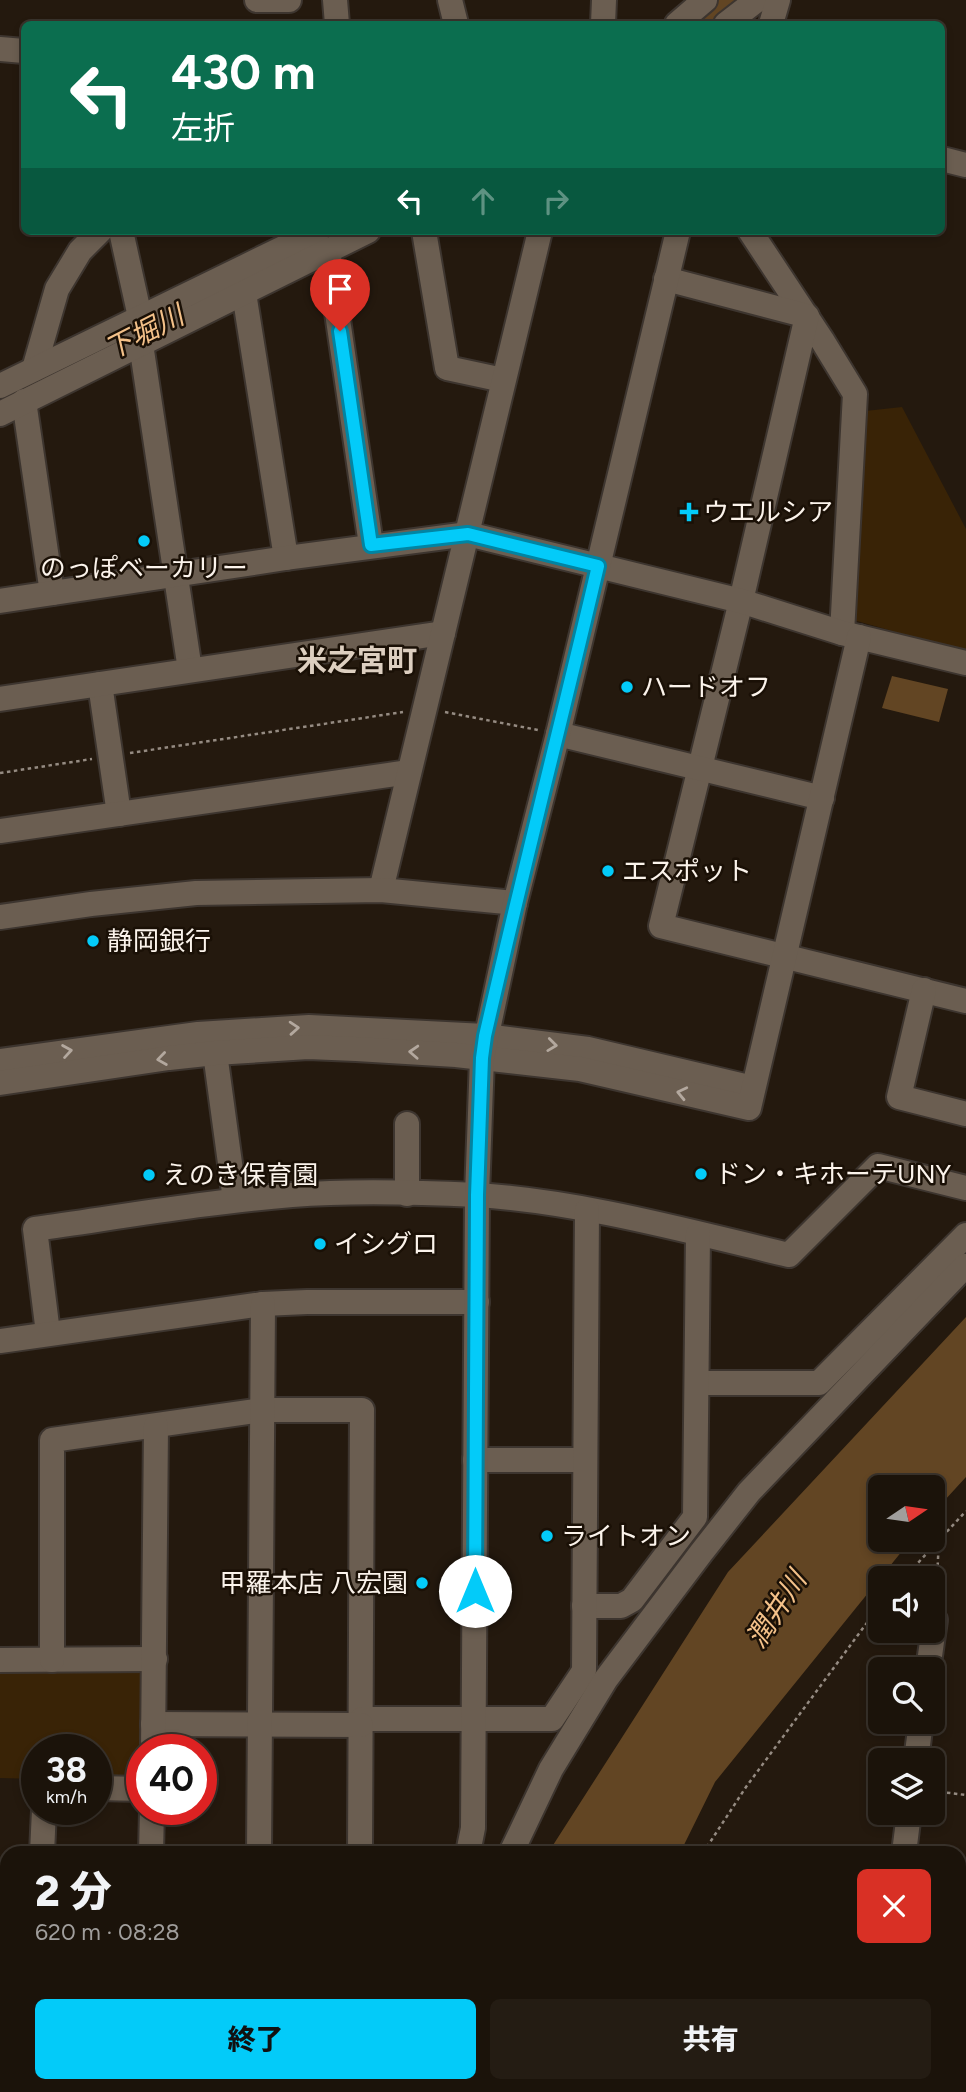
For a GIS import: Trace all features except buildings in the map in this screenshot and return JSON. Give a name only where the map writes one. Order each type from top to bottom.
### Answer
[{"type":"street","points":[[257,0],[289,0]]},
{"type":"street","points":[[335,0],[337,21]]},
{"type":"street","points":[[450,0],[455,21]]},
{"type":"street","points":[[603,21],[604,0]]},
{"type":"street","points":[[680,21],[705,0]]},
{"type":"street","points":[[727,16],[757,0]]},
{"type":"street","points":[[772,21],[778,0]]},
{"type":"street","points":[[0,48],[21,51]]},
{"type":"street","points":[[945,160],[966,165]]},
{"type":"street","points":[[34,369],[57,289],[80,251],[96,235]]},
{"type":"street","points":[[122,235],[140,317]]},
{"type":"street","points":[[0,386],[140,317],[296,246],[350,235]]},
{"type":"street","points":[[425,235],[447,368],[503,380]]},
{"type":"street","points":[[381,890],[539,235]]},
{"type":"street","points":[[469,1846],[473,1828],[477,1195],[483,1047],[515,903],[677,235]]},
{"type":"street","points":[[0,1061],[198,1034],[295,1028],[483,1047],[588,1049],[751,1098],[822,798],[850,635],[855,394],[753,235]]},
{"type":"street","points":[[323,241],[371,545]]},
{"type":"street","points":[[0,414],[244,293],[296,246]]},
{"type":"street","points":[[666,279],[807,316]]},
{"type":"street","points":[[244,293],[286,558]]},
{"type":"street","points":[[807,316],[701,769],[661,926],[966,1001]]},
{"type":"street","points":[[141,344],[190,670]]},
{"type":"street","points":[[24,401],[52,593]]},
{"type":"street","points":[[0,601],[371,545],[468,534],[741,601],[850,635],[966,663]]},
{"type":"street","points":[[0,699],[443,633]]},
{"type":"street","points":[[100,684],[119,814]]},
{"type":"street","points":[[558,734],[822,798]]},
{"type":"street","points":[[0,831],[408,772]]},
{"type":"street","points":[[0,918],[91,904],[195,893],[381,890],[515,903]]},
{"type":"street","points":[[924,990],[898,1097],[966,1114]]},
{"type":"street","points":[[0,1083],[215,1053],[308,1047],[444,1054],[483,1047]]},
{"type":"street","points":[[215,1053],[235,1200]]},
{"type":"street","points":[[407,1124],[407,1194]]},
{"type":"street","points":[[48,1333],[35,1229],[235,1200],[295,1195],[477,1195],[587,1210],[789,1255],[878,1166],[966,1188]]},
{"type":"street","points":[[153,1724],[552,1719],[584,1671],[587,1210]]},
{"type":"street","points":[[584,1606],[621,1606],[632,1600],[695,1517],[698,1234]]},
{"type":"street","points":[[697,1383],[819,1383],[966,1235]]},
{"type":"street","points":[[514,1846],[551,1769],[606,1679],[701,1553],[749,1492],[965,1266]]},
{"type":"street","points":[[0,1341],[263,1304],[477,1302]]},
{"type":"street","points":[[259,1846],[263,1304]]},
{"type":"street","points":[[52,1660],[52,1440],[262,1410],[362,1410],[360,1846]]},
{"type":"street","points":[[153,1734],[156,1426]]},
{"type":"street","points":[[475,1461],[585,1460]]},
{"type":"street","points":[[0,1660],[155,1659]]},
{"type":"street","points":[[42,1846],[43,1825]]},
{"type":"street","points":[[151,1846],[152,1825]]},
{"type":"street","points":[[905,1846],[908,1825]]},
{"type":"path","points":[[0,773],[425,708],[558,734]]},
{"type":"path","points":[[945,1532],[966,1511]]},
{"type":"path","points":[[914,1566],[927,1552]]},
{"type":"path","points":[[708,1846],[746,1787],[868,1621]]},
{"type":"path","points":[[945,1792],[966,1795]]},
{"type":"shaded area","points":[[902,407],[966,529],[966,652],[850,619],[856,412]]},
{"type":"shaded area","points":[[0,1668],[148,1671],[145,1734],[126,1734],[126,1781],[112,1780],[112,1734],[21,1734],[21,1779],[0,1778]]},
{"type":"water","points":[[892,676],[948,689],[939,722],[882,708]]},
{"type":"water","name":"潤井川","points":[[966,1317],[966,1477],[945,1500],[945,1475],[868,1475],[868,1552],[901,1552],[890,1566],[868,1566],[868,1593],[715,1782],[683,1846],[552,1846],[728,1572]]},
{"type":"waterway","name":"下堀川","points":[[698,21],[727,0]]},
{"type":"place","name":"ウエルシア","points":[[689,512]]},
{"type":"place","name":"のっぽベーカリー","points":[[144,541]]},
{"type":"place","name":"ハードオフ","points":[[627,687]]},
{"type":"place","name":"エスポット","points":[[608,871]]},
{"type":"place","name":"静岡銀行","points":[[93,941]]},
{"type":"place","name":"ドン・キホーテUNY","points":[[701,1174]]},
{"type":"place","name":"えのき保育園","points":[[149,1175]]},
{"type":"place","name":"イシグロ","points":[[320,1244]]},
{"type":"place","name":"ライトオン","points":[[547,1536]]},
{"type":"place","name":"甲羅本店 八宏園","points":[[422,1583]]},
{"type":"district","name":"米之宮町","points":[[357,661]]},
{"type":"route","points":[[340,331],[371,545],[468,534],[598,566],[515,903],[482,1058],[477,1195],[475,1591]]}]
